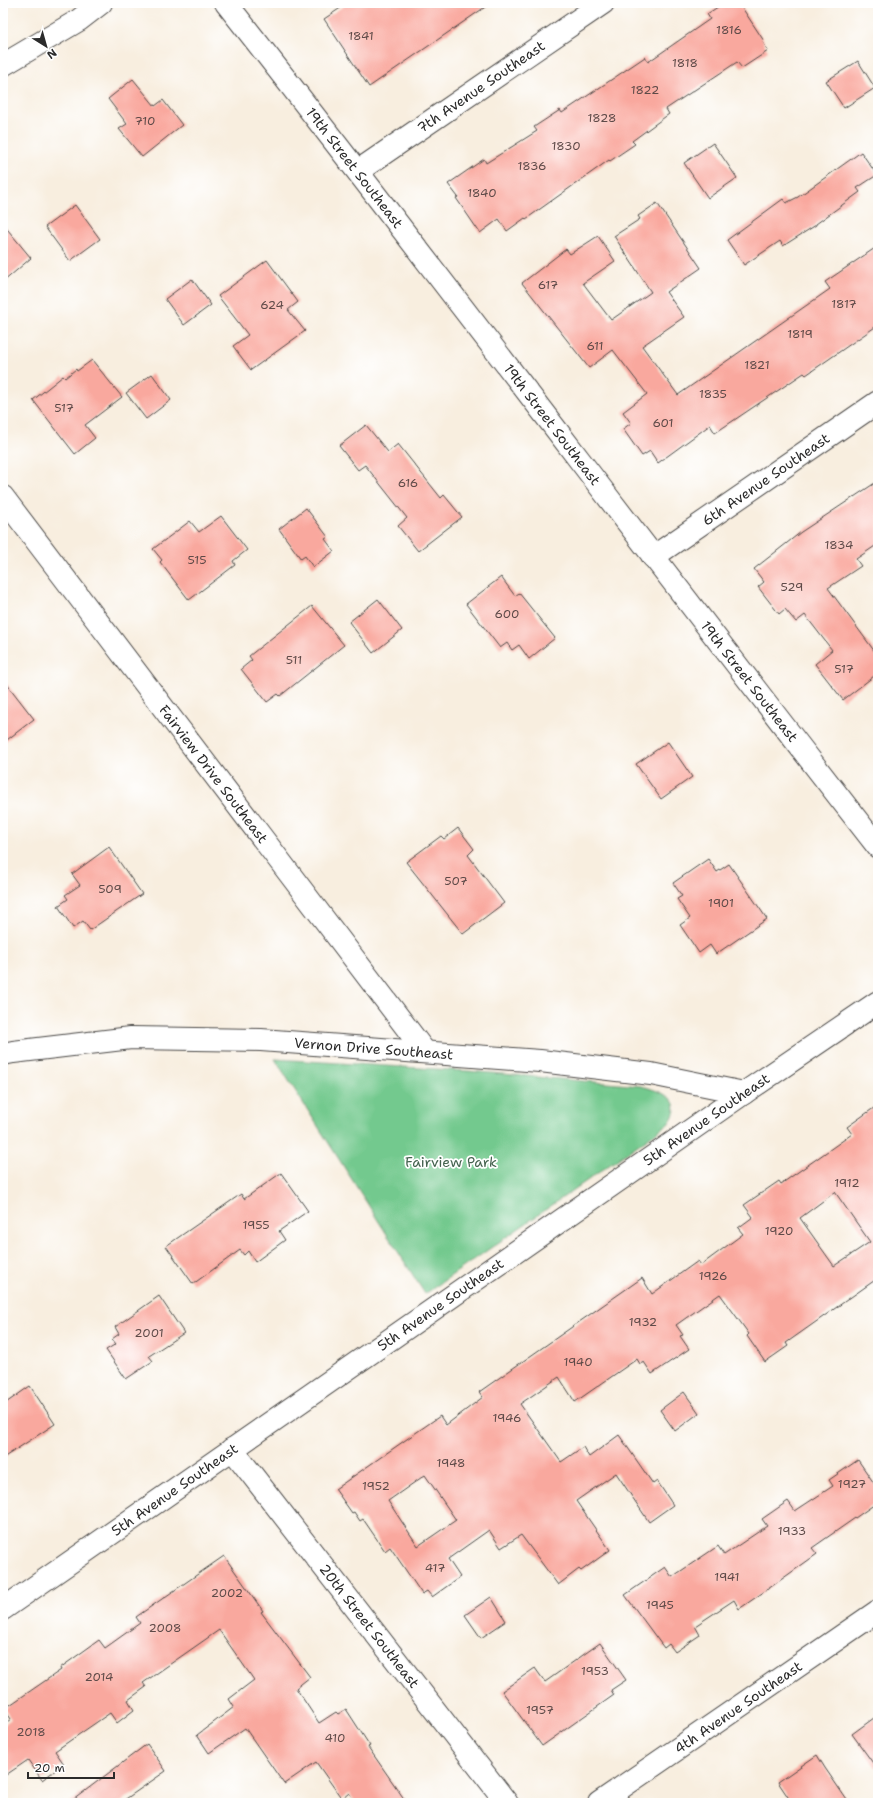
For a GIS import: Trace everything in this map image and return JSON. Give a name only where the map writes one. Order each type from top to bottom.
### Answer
[{"type":"street","points":[[3,65],[79,20],[101,3]]},
{"type":"street","name":"19th Street Southeast","points":[[226,3],[358,170],[654,557],[878,846]]},
{"type":"street","name":"7th Avenue Southeast","points":[[358,170],[604,3]]},
{"type":"street","name":"6th Avenue Southeast","points":[[654,557],[878,402]]},
{"type":"street","name":"Fairview Drive Southeast","points":[[3,497],[425,1052]]},
{"type":"street","name":"5th Avenue Southeast","points":[[3,1609],[744,1093],[878,1002]]},
{"type":"street","name":"Vernon Drive Southeast","points":[[3,1054],[131,1038],[261,1040],[540,1061],[651,1074],[744,1093]]},
{"type":"street","name":"20th Street Southeast","points":[[232,1449],[507,1803]]},
{"type":"street","name":"4th Avenue Southeast","points":[[599,1803],[878,1611]]},
{"type":"green space","name":"Fairview Park","points":[[275,1059],[468,1071],[641,1086],[663,1094],[673,1102],[675,1108],[668,1124],[425,1294]]},
{"type":"building","points":[[348,3],[491,3],[369,87],[324,19]]},
{"type":"building","points":[[724,3],[739,3],[764,41],[763,42],[768,51],[742,68],[737,62],[666,109],[669,114],[632,141],[635,144],[610,161],[609,160],[526,219],[525,218],[507,231],[499,219],[480,233],[456,198],[458,197],[448,184],[484,159],[486,163],[537,131],[534,127],[560,110],[562,113],[645,57],[648,62],[710,19],[707,14]]},
{"type":"building","points":[[858,61],[875,88],[844,108],[826,81]]},
{"type":"building","points":[[133,79],[155,106],[163,100],[182,125],[142,157],[119,129],[127,124],[108,99]]},
{"type":"building","points":[[713,143],[737,178],[708,198],[684,163]]},
{"type":"building","points":[[861,152],[877,175],[857,188],[860,192],[816,225],[783,246],[780,241],[744,265],[727,240],[783,199],[786,203],[798,197]]},
{"type":"building","points":[[657,203],[701,268],[666,292],[684,317],[642,346],[678,395],[830,289],[825,282],[878,246],[878,325],[806,375],[804,373],[715,433],[710,425],[658,463],[650,451],[642,456],[623,429],[631,423],[623,412],[647,394],[613,350],[589,368],[522,283],[566,249],[570,254],[598,236],[615,261],[583,283],[611,320],[651,292],[614,236],[640,219],[638,216]]},
{"type":"building","points":[[75,205],[100,239],[70,261],[45,227]]},
{"type":"building","points":[[3,224],[31,258],[3,282]]},
{"type":"building","points":[[267,260],[298,302],[288,310],[305,331],[251,370],[233,346],[248,335],[218,296]]},
{"type":"building","points":[[192,279],[211,305],[184,325],[165,299]]},
{"type":"building","points":[[92,360],[122,397],[85,425],[95,438],[75,454],[33,400],[63,376],[65,378],[76,369],[77,371]]},
{"type":"building","points":[[152,374],[171,400],[146,419],[126,393]]},
{"type":"building","points":[[366,425],[388,452],[398,444],[441,498],[444,495],[462,517],[418,551],[398,526],[407,518],[365,465],[358,470],[339,446]]},
{"type":"building","points":[[878,481],[878,544],[856,559],[861,566],[828,588],[878,656],[878,673],[843,700],[815,664],[832,650],[805,615],[796,622],[785,609],[779,614],[758,587],[764,582],[754,569],[801,532]]},
{"type":"building","points":[[306,508],[328,537],[325,539],[334,551],[313,567],[305,556],[301,559],[279,529]]},
{"type":"building","points":[[221,516],[247,550],[233,561],[235,565],[189,600],[160,562],[162,560],[153,549],[190,521],[199,532]]},
{"type":"building","points":[[501,577],[515,596],[519,593],[555,638],[529,659],[519,645],[512,650],[507,643],[500,648],[466,604]]},
{"type":"building","points":[[378,599],[402,630],[373,653],[349,622]]},
{"type":"building","points":[[312,606],[344,645],[280,696],[278,694],[267,702],[241,669],[252,660],[249,656]]},
{"type":"building","points":[[3,679],[34,719],[3,743]]},
{"type":"building","points":[[668,742],[692,777],[661,799],[636,764]]},
{"type":"building","points":[[458,828],[474,849],[468,855],[504,903],[463,934],[406,862],[441,836],[444,839]]},
{"type":"building","points":[[109,847],[142,894],[90,930],[83,921],[73,928],[58,906],[68,899],[65,895],[80,885],[72,874]]},
{"type":"building","points":[[708,859],[717,872],[729,864],[767,919],[716,954],[710,945],[699,953],[680,925],[690,918],[677,899],[682,896],[673,883]]},
{"type":"building","points":[[878,1105],[878,1278],[786,1343],[788,1346],[765,1362],[747,1336],[749,1334],[720,1294],[676,1325],[683,1335],[680,1336],[689,1349],[652,1374],[644,1362],[640,1364],[637,1359],[575,1402],[559,1377],[520,1404],[561,1462],[583,1447],[589,1457],[619,1435],[653,1484],[657,1481],[673,1505],[649,1522],[616,1473],[576,1501],[610,1550],[581,1571],[579,1569],[558,1585],[521,1535],[501,1548],[489,1530],[448,1559],[460,1577],[432,1597],[427,1591],[422,1594],[390,1547],[385,1551],[363,1519],[360,1521],[354,1512],[352,1513],[335,1489],[440,1416],[446,1425],[483,1397],[479,1392],[642,1278],[652,1294],[698,1261],[701,1265],[743,1234],[738,1228],[753,1217],[744,1205],[779,1181],[781,1184],[852,1134],[847,1127]],"holes":[[[835,1192],[870,1242],[834,1266],[800,1218]],[[425,1475],[456,1520],[418,1546],[388,1501]]]},
{"type":"building","points":[[281,1173],[308,1211],[279,1231],[285,1240],[255,1262],[248,1251],[244,1255],[240,1250],[193,1284],[166,1246],[241,1194],[244,1199]]},
{"type":"building","points":[[159,1296],[184,1333],[149,1356],[153,1361],[126,1379],[106,1350],[116,1344],[112,1339],[119,1334],[115,1327]]},
{"type":"building","points":[[30,1386],[55,1424],[3,1458],[3,1405]]},
{"type":"building","points":[[684,1392],[699,1413],[675,1431],[660,1410]]},
{"type":"building","points":[[858,1460],[878,1489],[878,1502],[812,1548],[817,1554],[739,1609],[734,1600],[695,1626],[700,1635],[675,1652],[669,1644],[664,1648],[625,1595],[665,1567],[672,1577],[718,1546],[724,1555],[767,1526],[762,1519],[788,1501],[795,1511],[833,1486],[829,1480]]},
{"type":"building","points":[[224,1556],[263,1611],[261,1612],[310,1677],[296,1688],[319,1723],[336,1712],[338,1714],[346,1709],[370,1746],[368,1747],[407,1803],[356,1803],[349,1793],[342,1799],[316,1762],[284,1784],[245,1728],[209,1753],[197,1735],[234,1707],[229,1699],[254,1680],[219,1630],[143,1683],[146,1687],[128,1700],[134,1710],[117,1723],[110,1713],[55,1751],[64,1764],[42,1780],[28,1760],[3,1777],[3,1725],[11,1719],[4,1709],[61,1670],[60,1668],[99,1640],[105,1648],[140,1623],[136,1617]]},
{"type":"building","points":[[491,1597],[506,1621],[481,1638],[465,1615]]},
{"type":"building","points":[[600,1643],[626,1680],[611,1690],[614,1695],[542,1746],[502,1691],[535,1668],[545,1682]]},
{"type":"building","points":[[878,1715],[878,1770],[852,1734]]},
{"type":"building","points":[[147,1744],[166,1771],[120,1803],[69,1803]]},
{"type":"building","points":[[817,1755],[849,1803],[792,1803],[778,1782]]}]
